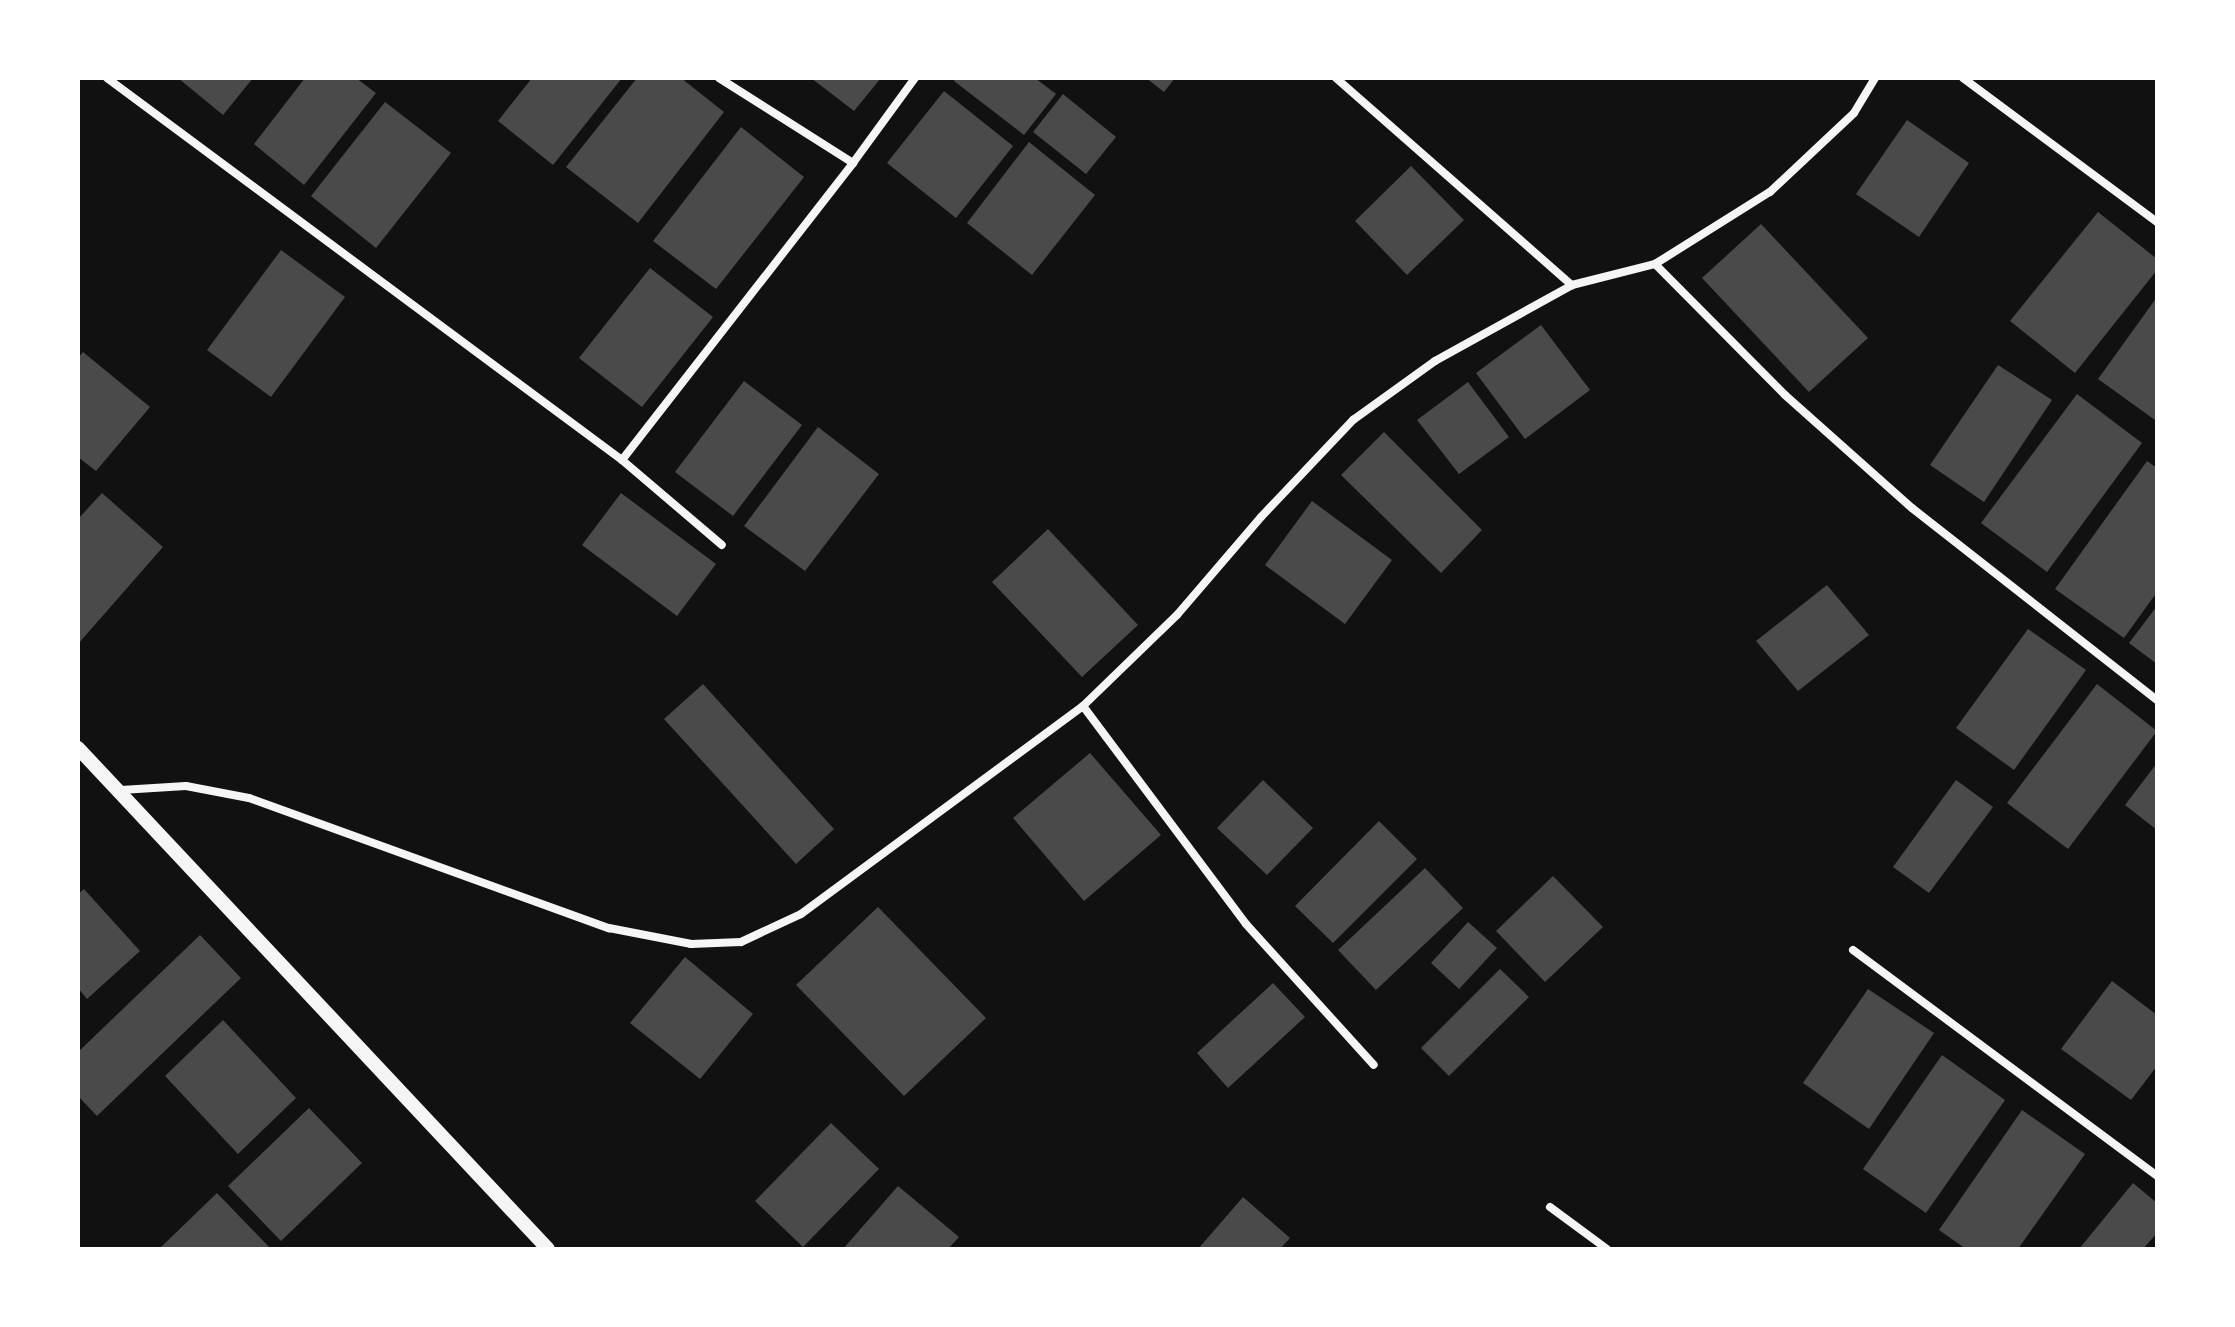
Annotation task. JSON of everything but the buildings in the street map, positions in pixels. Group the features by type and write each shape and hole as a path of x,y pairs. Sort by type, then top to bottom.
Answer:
{"street":[{"path":"107,78 622,460 722,545"},
{"path":"719,78 853,163"},
{"path":"622,460 853,163 915,78"},
{"path":"1336,78 1572,285"},
{"path":"121,790 186,786 249,798 609,928 691,944 741,942 801,914 1083,706 1177,615 1261,517 1353,420 1435,361 1572,285 1655,264 1770,192 1854,113 1875,78"},
{"path":"1963,78 2157,222"},
{"path":"1655,264 1785,395 1912,508 2157,700"},
{"path":"1083,706 1246,924 1374,1065"},
{"path":"78,748 121,790 548,1249"},
{"path":"1853,950 2157,1176"},
{"path":"1550,1207 1607,1249"}]}
